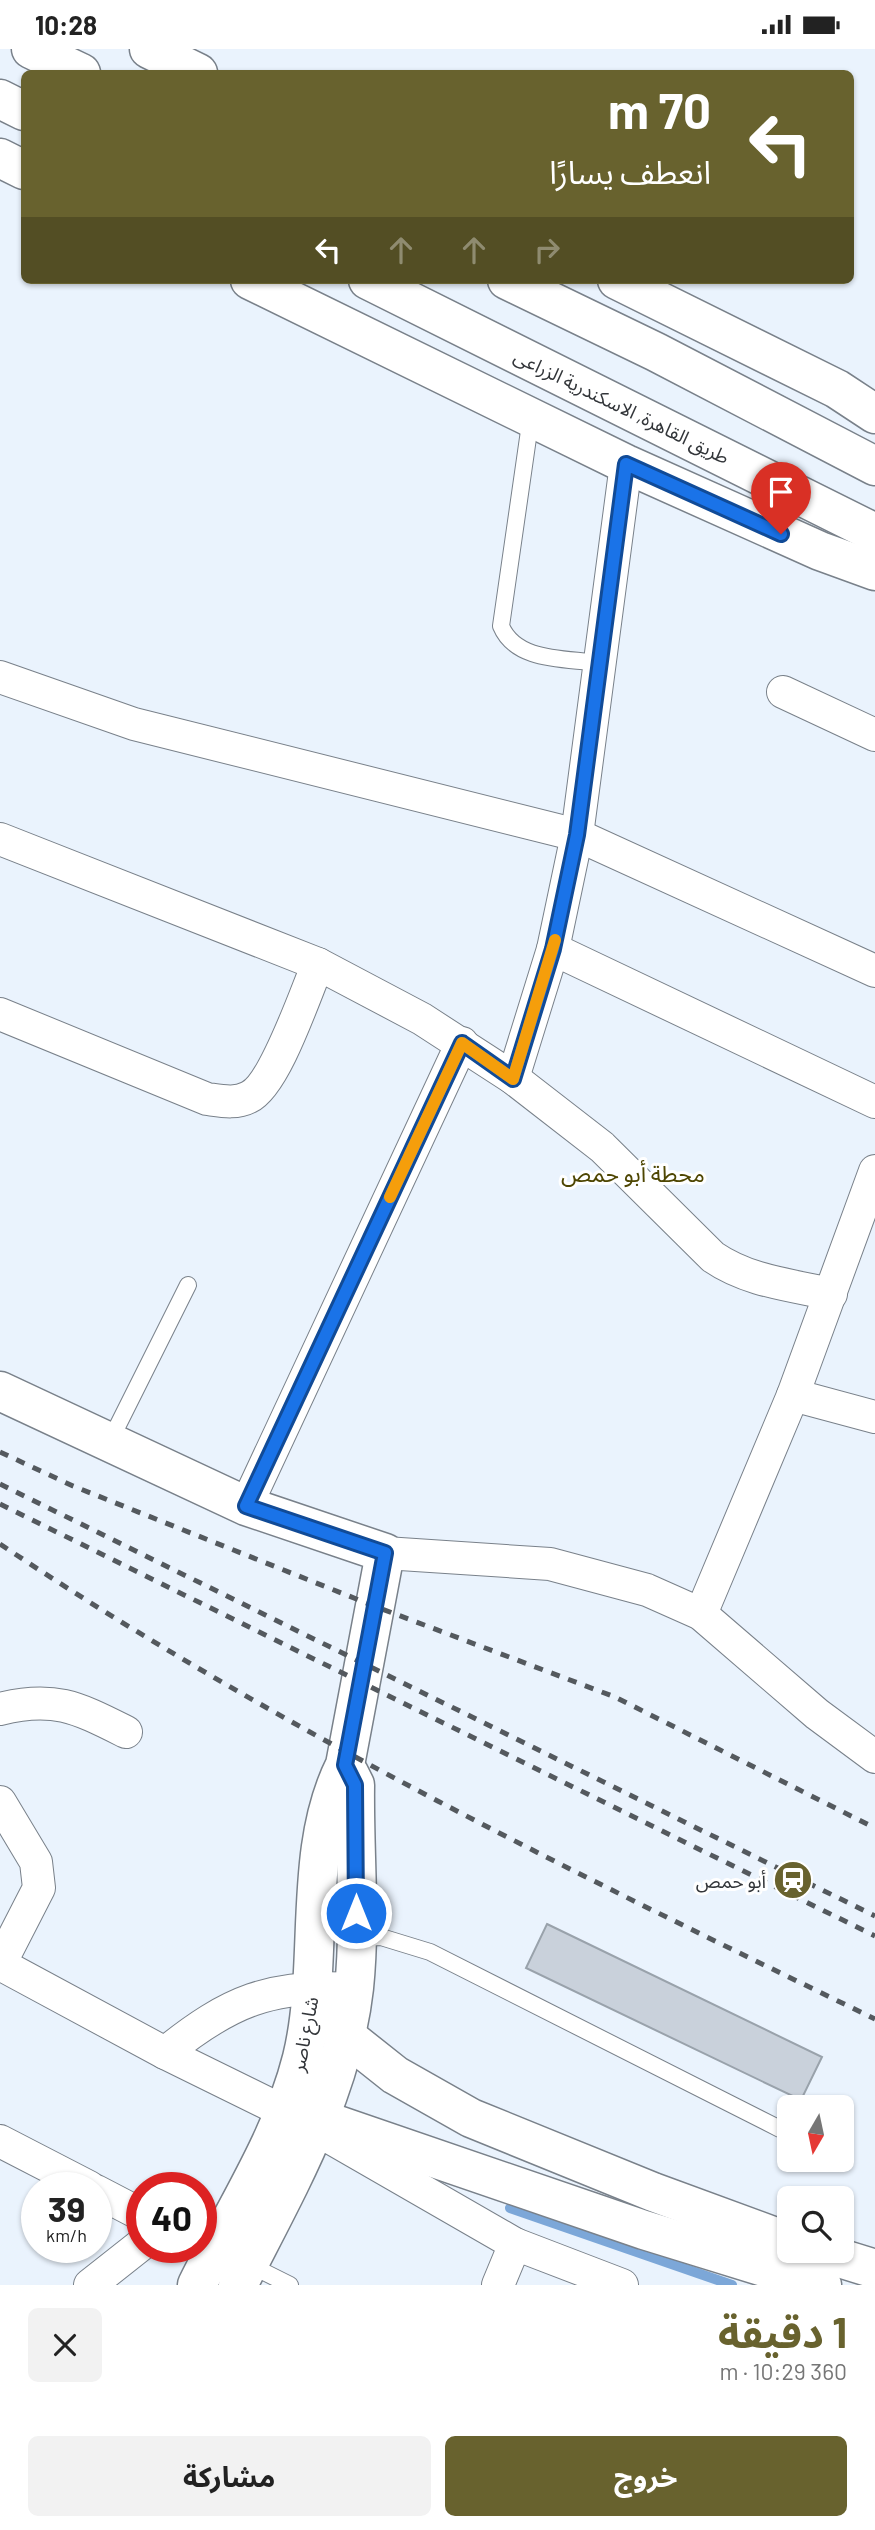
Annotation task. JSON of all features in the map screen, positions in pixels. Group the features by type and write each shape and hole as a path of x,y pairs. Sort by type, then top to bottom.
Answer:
{"main road":[{"path":"31,49 75,70"},
{"path":"149,49 192,70"},
{"path":"0,99 21,110"},
{"path":"0,158 21,168"},
{"path":"258,284 626,464 820,551 875,571"},
{"name":"طريق القاهرة, الاسكندرية الزراعى","path":"376,284 875,533"},
{"path":"515,284 656,352 875,466"},
{"path":"625,284 837,389 875,414"},
{"path":"0,1391 246,1506 385,1553"},
{"name":"شارع ناصر","path":"307,2120 302,2057 311,1997 324,1837 335,1784 345,1765 385,1553"},
{"name":"شارع ناصر","path":"220,2267 336,2070 354,1989 356,1938 355,1785 345,1765"},
{"path":"311,1997 344,2034 395,2075 471,2118 653,2192 777,2238"},
{"path":"307,2120 822,2285"},
{"path":"854,2262 875,2269"}],"street":[{"path":"513,1079 553,949 577,835 626,464"},
{"path":"0,677 134,724 577,835 875,971"},
{"path":"783,692 875,735"},
{"path":"0,839 318,964 377,993 462,1043 602,1147 713,1257 732,1270 831,1294"},
{"path":"553,949 875,1103"},
{"path":"0,1014 207,1099 233,1102 251,1097 269,1081 318,964"},
{"path":"246,1506 462,1043"},
{"path":"701,1614 793,1395 875,1171"},
{"path":"793,1395 875,1417"},
{"path":"385,1553 550,1564 647,1590 701,1614 817,1714 875,1757"},
{"path":"0,1709 26,1702 73,1706 126,1732"},
{"path":"0,1801 36,1862 39,1888 0,1964 165,2053 307,2120 515,2244 622,2285"},
{"path":"165,2053 231,2008 274,1991 311,1997 354,1989"},
{"path":"0,2141 60,2172"},
{"path":"498,2285 515,2244"},
{"path":"90,2285 126,2257"}],"lane":[{"path":"530,417 501,626 506,637 525,652 598,663"},
{"path":"110,1441 188,1285"},
{"path":"356,1938 381,1937 430,1952 777,2127"},
{"path":"220,2267 290,2285"}],"building":[{"path":"547,1924 822,2057 803,2095 791,2095 526,1968"}],"waterway":[{"path":"510,2208 732,2285"}],"railway":[{"path":"0,1452 73,1486 374,1606 615,1697 875,1828"},
{"path":"0,1484 875,1916"},
{"path":"0,1504 875,1936"},
{"path":"0,1544 105,1612 320,1738 540,1854 875,2019"}],"slow traffic":[{"path":"390,1197 462,1043 513,1079 555,940"}],"place":[{"name":"أبو حمص","path":"793,1880"}],"district":[{"name":"محطة أبو حمص","path":"633,1173"}],"route":[{"path":"356,1913 355,1785 345,1765 385,1553 309,1525 246,1506 462,1043 513,1079 553,949 577,835 626,464 781,534"}]}
